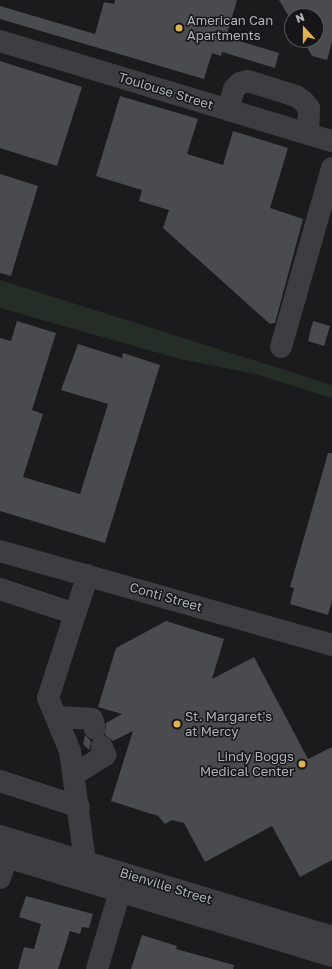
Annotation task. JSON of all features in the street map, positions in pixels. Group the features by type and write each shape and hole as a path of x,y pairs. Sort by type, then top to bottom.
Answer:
{"street":[{"name":"Toulouse Street","path":"0,41 332,141"},
{"path":"228,110 234,89 240,83 248,81 296,96 304,101 309,108 308,134"},
{"path":"281,346 332,168"},
{"name":"Conti Street","path":"0,551 332,645"},
{"path":"85,862 75,774 70,751 48,698 88,575"},
{"path":"0,589 75,614"},
{"path":"57,718 92,719 105,755 75,774"},
{"path":"0,781 78,807"},
{"name":"Bienville Street","path":"0,836 85,862 122,883 332,956"},
{"path":"0,878 3,856"},
{"name":"Bienville Street","path":"3,856 122,883 332,937"},
{"path":"97,969 122,883"}],"shaded area":[{"path":"0,280 332,385 332,398 255,374 180,359 0,308"}],"building":[{"path":"115,0 237,0 226,37 279,53 275,68 222,52 221,56 212,53 204,79 0,19 0,6 95,34 104,2 114,4"},
{"path":"279,0 332,0 332,42 327,60 312,56 308,48 324,48 324,8 284,8"},
{"path":"0,61 82,87 57,166 0,148"},
{"path":"120,96 198,119 187,154 223,165 233,131 288,148 270,208 303,219 275,323 270,324 163,228 169,210 139,201 142,190 96,176"},
{"path":"0,174 38,186 11,276 0,273"},
{"path":"17,321 56,333 32,410 43,414 23,477 80,494 108,404 61,390 78,344 122,358 123,353 160,365 105,543 0,511 0,338 11,341"},
{"path":"313,321 330,326 324,346 308,341"},
{"path":"328,453 332,453 332,600 328,615 290,604 294,588 290,587"},
{"path":"166,621 224,639 212,679 254,657 308,759 332,747 332,860 300,877 272,826 205,862 184,823 172,820 165,824 158,816 111,801 133,731 113,741 105,735 106,723 122,714 98,707 116,648"},
{"path":"85,735 91,741 89,750 83,744"},
{"path":"26,896 93,914 89,928 82,927 80,934 70,931 58,969 18,969 24,947 34,949 41,924 19,917"},
{"path":"142,935 177,946 176,949 234,965 233,969 131,969"}],"place":[{"name":"American Can Apartments","path":"179,28"},
{"name":"St. Margaret's at Mercy","path":"177,724"},
{"name":"Lindy Boggs Medical Center","path":"302,764"}]}
